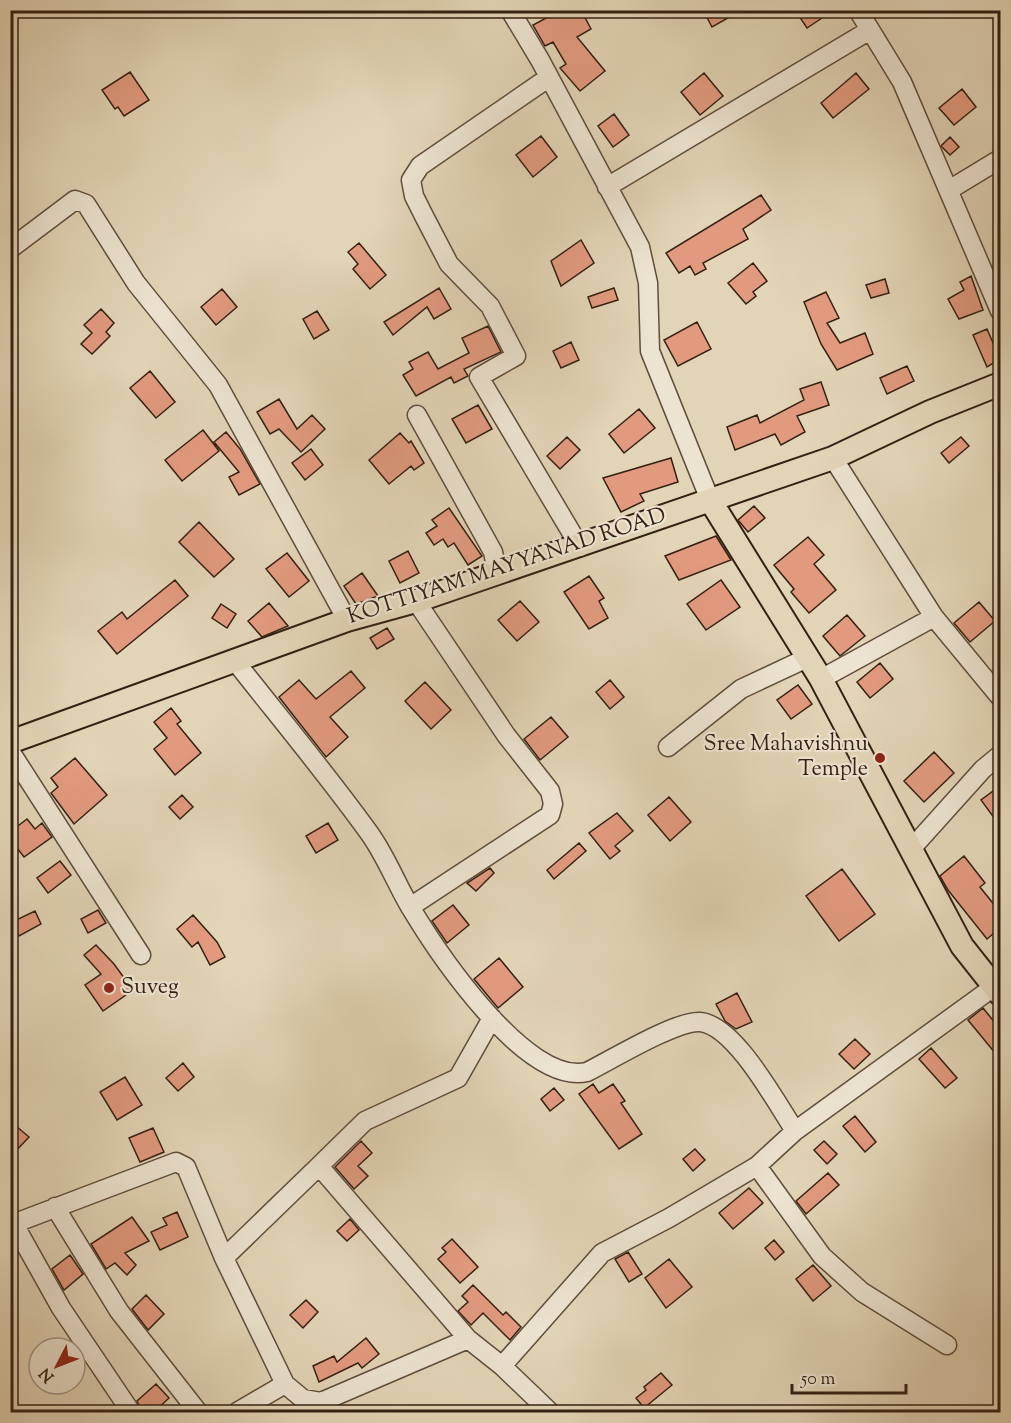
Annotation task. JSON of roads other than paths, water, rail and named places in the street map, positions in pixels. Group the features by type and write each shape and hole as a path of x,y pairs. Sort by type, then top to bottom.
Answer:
{"main road":[{"name":"KOTTIYAM MAYYANAD ROAD","path":"10,742 347,620 416,602 497,572 580,547 833,458 930,412 1000,384"},
{"path":"710,500 820,680 912,848 962,946 998,990"}],"street":[{"path":"510,10 640,247 648,283 650,351 710,500"},
{"path":"861,11 902,82 1000,311"},
{"path":"607,187 870,30"},
{"path":"548,78 420,166 411,180 419,206 449,264 490,306 516,356 479,377 580,547"},
{"path":"949,190 1000,159"},
{"path":"10,249 75,200 86,204 136,283 218,385 347,620"},
{"path":"417,415 493,552 497,572"},
{"path":"833,458 934,617 1000,697"},
{"path":"410,907 550,815 553,804 550,791 506,735 416,602"},
{"path":"820,680 934,617"},
{"path":"668,747 741,689 807,658"},
{"path":"235,661 369,832 410,907 448,966 507,1036 541,1060 574,1075 587,1072 665,1032 687,1023 701,1022 716,1028 735,1043 795,1131"},
{"path":"10,751 141,955"},
{"path":"912,848 983,769 1000,755"},
{"path":"502,1366 602,1252 669,1218 758,1166 795,1131 998,990"},
{"path":"224,1258 365,1121 458,1078 492,1018"},
{"path":"130,1413 60,1308 11,1222 176,1162 186,1167 224,1258 285,1384 303,1399 321,1402 468,1339"},
{"path":"320,1166 468,1339 502,1366 550,1413"},
{"path":"758,1166 822,1256 862,1292 947,1345"},
{"path":"55,1206 119,1311 198,1413"},
{"path":"237,1413 285,1384"}],"place":[{"name":"Sree Mahavishnu Temple","path":"880,758"},
{"name":"Suveg","path":"109,988"}]}
